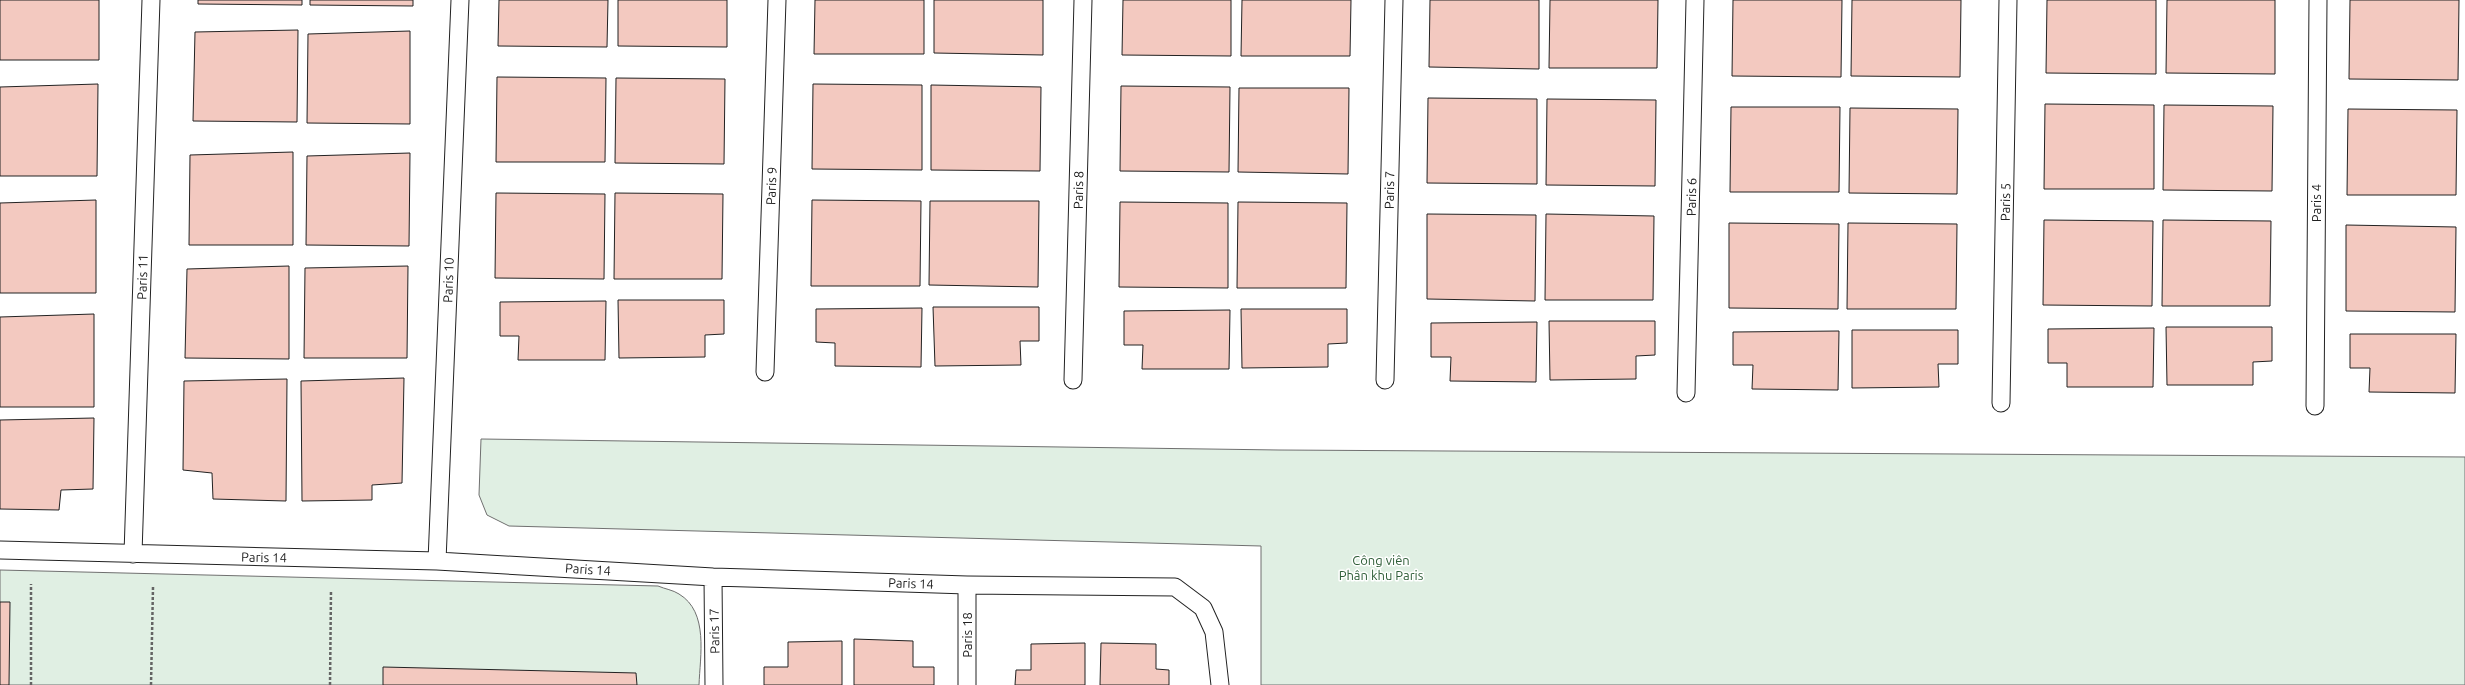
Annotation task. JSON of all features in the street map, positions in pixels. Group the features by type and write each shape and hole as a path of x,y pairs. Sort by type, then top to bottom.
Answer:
{"lane":[{"name":"Paris 11","path":"133,554 151,0"},
{"name":"Paris 10","path":"436,561 460,0"},
{"name":"Paris 9","path":"765,372 777,0"},
{"name":"Paris 8","path":"1074,380 1083,0"},
{"name":"Paris 7","path":"1385,380 1394,0"},
{"name":"Paris 6","path":"1686,393 1695,0"},
{"name":"Paris 5","path":"2001,403 2008,0"},
{"name":"Paris 4","path":"2315,406 2318,0"},
{"name":"Paris 14","path":"0,550 436,561 713,577 967,585 1175,587 1203,608 1214,632 1220,685"},
{"name":"Paris 17","path":"713,577 714,685"},
{"name":"Paris 18","path":"967,585 967,685"}],"path":[{"path":"31,584 31,685"},
{"path":"151,685 152,587"},
{"path":"330,685 331,590"}],"green space":[{"name":"Công viên Phân khu Paris","path":"481,439 1279,450 2465,457 2465,685 1261,685 1261,546 509,526 487,515 479,495"},
{"path":"0,570 658,586 679,594 689,602 695,612 701,635 699,685 0,685"}],"building":[{"path":"0,0 99,0 99,60 0,60"},
{"path":"198,0 302,0 302,5 198,4"},
{"path":"310,0 413,0 413,6 310,5"},
{"path":"499,0 608,0 607,47 498,46"},
{"path":"618,0 727,0 727,47 618,46"},
{"path":"815,0 924,0 924,54 814,54"},
{"path":"934,0 1043,0 1043,55 934,53"},
{"path":"1123,0 1231,0 1231,56 1122,55"},
{"path":"1242,0 1351,0 1350,56 1241,56"},
{"path":"1430,0 1539,0 1539,69 1429,67"},
{"path":"1550,0 1658,0 1657,68 1549,68"},
{"path":"1733,0 1842,0 1841,77 1732,76"},
{"path":"1852,0 1961,0 1960,77 1851,76"},
{"path":"2047,0 2156,0 2156,74 2046,73"},
{"path":"2167,0 2275,0 2275,74 2166,73"},
{"path":"2350,0 2459,0 2458,80 2349,79"},
{"path":"298,30 297,122 193,121 195,32"},
{"path":"410,31 410,124 307,123 308,34"},
{"path":"497,77 606,78 605,162 496,162"},
{"path":"616,78 725,79 724,164 615,163"},
{"path":"98,84 97,176 0,176 0,87"},
{"path":"813,84 922,85 922,170 812,169"},
{"path":"931,85 1041,87 1040,171 931,170"},
{"path":"1121,86 1230,87 1229,172 1120,171"},
{"path":"1239,88 1349,88 1348,174 1238,172"},
{"path":"1428,98 1537,99 1537,184 1427,183"},
{"path":"1547,99 1656,100 1655,186 1546,185"},
{"path":"2045,104 2154,105 2154,189 2044,189"},
{"path":"2164,105 2273,106 2272,191 2163,190"},
{"path":"1731,107 1840,107 1839,192 1730,192"},
{"path":"1850,108 1958,109 1957,194 1849,193"},
{"path":"2348,109 2457,110 2456,195 2347,195"},
{"path":"293,152 293,245 189,245 190,155"},
{"path":"410,153 409,246 306,245 307,156"},
{"path":"496,193 605,194 604,279 495,278"},
{"path":"615,193 723,194 722,279 614,279"},
{"path":"96,200 96,293 0,293 0,203"},
{"path":"812,200 921,201 920,286 811,286"},
{"path":"930,201 1039,201 1038,287 929,285"},
{"path":"1120,202 1228,203 1228,288 1119,287"},
{"path":"1238,202 1347,203 1346,288 1237,288"},
{"path":"1427,214 1536,215 1535,301 1427,299"},
{"path":"1546,214 1654,216 1653,300 1545,300"},
{"path":"2044,220 2153,221 2152,306 2043,305"},
{"path":"2163,220 2271,221 2270,306 2162,306"},
{"path":"1729,223 1839,224 1838,309 1729,308"},
{"path":"1848,223 1957,224 1956,309 1847,309"},
{"path":"2346,225 2456,227 2455,312 2346,311"},
{"path":"289,266 289,359 185,358 187,269"},
{"path":"408,266 407,358 304,358 305,268"},
{"path":"618,300 724,300 724,334 705,335 705,357 619,358"},
{"path":"606,301 605,360 518,360 519,336 500,336 500,302"},
{"path":"933,307 1039,307 1039,341 1020,341 1021,365 935,366"},
{"path":"922,308 921,367 835,366 835,343 816,342 816,309"},
{"path":"1241,309 1347,309 1347,343 1328,344 1328,367 1242,368"},
{"path":"1230,310 1229,369 1142,369 1143,345 1124,345 1124,311"},
{"path":"94,314 94,407 0,407 0,317"},
{"path":"1549,321 1655,321 1655,355 1636,356 1636,379 1550,380"},
{"path":"1537,322 1536,382 1450,381 1451,357 1431,357 1431,323"},
{"path":"2166,327 2272,327 2272,361 2253,362 2253,385 2167,385"},
{"path":"2154,328 2153,387 2067,387 2067,363 2048,363 2048,329"},
{"path":"1852,330 1958,330 1958,364 1938,364 1939,387 1852,388"},
{"path":"1839,331 1838,390 1752,389 1753,365 1733,365 1733,332"},
{"path":"2350,334 2456,334 2455,393 2369,392 2370,368 2350,368"},
{"path":"404,378 402,483 372,485 372,500 302,501 301,381"},
{"path":"287,379 286,501 213,499 212,473 183,470 184,381"},
{"path":"94,418 93,489 61,490 59,510 0,509 0,420"},
{"path":"0,602 10,602 9,685 0,685"},
{"path":"854,639 913,641 913,667 934,667 934,685 854,685"},
{"path":"842,641 842,685 764,685 764,667 788,667 788,642"},
{"path":"1085,643 1085,685 1015,685 1016,670 1031,670 1031,644"},
{"path":"1101,643 1156,644 1156,669 1169,670 1169,685 1100,685"},
{"path":"383,667 636,673 637,685 383,685"}]}
